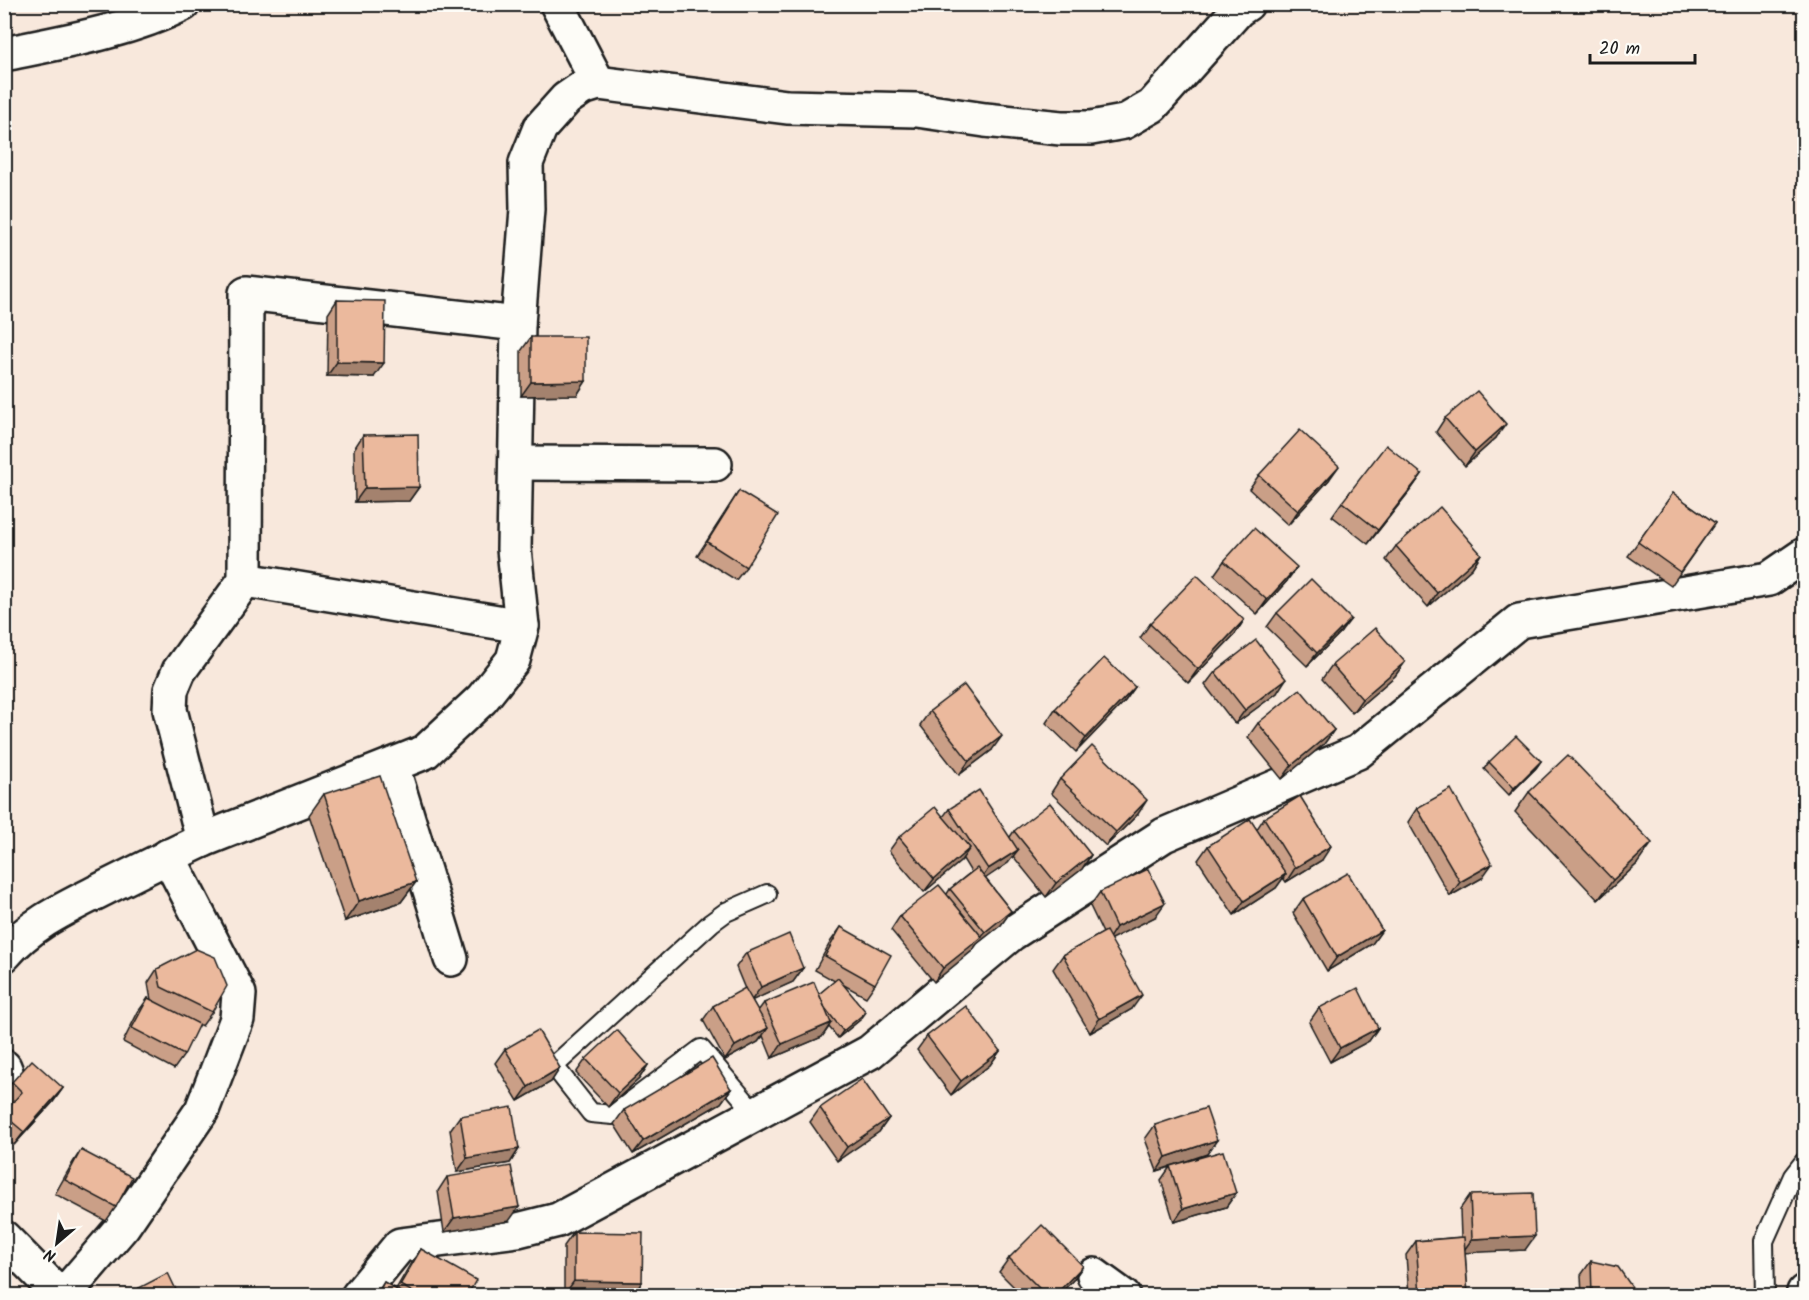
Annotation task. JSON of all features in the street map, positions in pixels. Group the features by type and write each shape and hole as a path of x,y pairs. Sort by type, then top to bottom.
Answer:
{"street":[{"path":"4,54 82,38 165,14 183,4"},
{"path":"557,4 598,83"},
{"path":"4,955 29,930 55,913 168,856 425,752 482,699 513,660 522,626 514,549 518,324 527,209 526,163 540,128 566,99 582,88 598,83 786,107 917,110 1061,128 1091,128 1124,122 1152,106 1238,10 1246,4"},
{"path":"203,840 170,710 171,690 179,670 245,580 246,293 518,324"},
{"path":"516,463 715,464"},
{"path":"358,1296 400,1245 518,1230 558,1220 870,1052 1011,934 1164,835 1358,752 1519,621 1769,579 1804,555"},
{"path":"245,580 522,626"},
{"path":"392,766 451,959"},
{"path":"4,1239 62,1296 123,1226 202,1110 237,1019 239,994 168,856"},
{"path":"4,1067 6,1072 4,1082"},
{"path":"1094,1275 1124,1296"}],"lane":[{"path":"756,1114 701,1049 612,1115 591,1113 554,1066 711,923 726,912 767,894"},
{"path":"1765,1296 1764,1241 1793,1176 1804,1162"}],"building":[{"path":"337,300 385,301 384,363 337,362"},
{"path":"531,337 586,337 586,381 531,382"},
{"path":"1477,391 1506,424 1475,452 1445,418"},
{"path":"1300,430 1339,466 1298,511 1259,475"},
{"path":"418,434 419,487 365,488 363,435"},
{"path":"1386,445 1422,474 1378,530 1342,502"},
{"path":"739,491 778,515 746,567 707,542"},
{"path":"1673,493 1715,523 1680,572 1638,542"},
{"path":"1440,507 1481,554 1437,593 1396,546"},
{"path":"1254,528 1297,567 1267,600 1224,561"},
{"path":"1197,575 1244,620 1198,669 1150,624"},
{"path":"1311,579 1351,619 1317,653 1277,613"},
{"path":"1375,628 1405,662 1362,699 1332,665"},
{"path":"1256,640 1286,679 1245,710 1215,672"},
{"path":"1104,658 1135,687 1086,738 1055,709"},
{"path":"964,685 1002,736 969,761 930,711"},
{"path":"1300,689 1334,730 1292,765 1258,723"},
{"path":"1516,736 1541,761 1514,788 1489,762"},
{"path":"1092,746 1147,800 1116,832 1060,779"},
{"path":"1568,755 1652,843 1613,880 1529,792"},
{"path":"380,776 416,882 359,901 324,794"},
{"path":"1451,789 1492,864 1460,882 1417,808"},
{"path":"979,790 1018,850 988,869 949,809"},
{"path":"1300,796 1331,846 1295,868 1264,818"},
{"path":"1050,803 1091,855 1056,883 1014,831"},
{"path":"935,807 970,848 934,879 899,837"},
{"path":"1250,819 1286,874 1244,901 1208,846"},
{"path":"977,868 1011,911 985,932 950,889"},
{"path":"1148,869 1165,903 1116,927 1100,892"},
{"path":"1348,873 1382,930 1337,957 1303,899"},
{"path":"939,885 982,937 943,968 900,916"},
{"path":"841,927 891,955 875,984 825,956"},
{"path":"1106,931 1142,995 1099,1019 1063,955"},
{"path":"789,934 803,968 761,987 746,953"},
{"path":"196,949 215,957 227,986 212,1012 161,987 157,969"},
{"path":"838,978 866,1012 843,1031 825,1008 819,994"},
{"path":"814,982 831,1023 782,1044 764,1003"},
{"path":"745,988 768,1028 735,1046 713,1006"},
{"path":"1358,988 1378,1028 1340,1048 1319,1008"},
{"path":"148,998 199,1024 184,1055 132,1028"},
{"path":"966,1006 1000,1051 961,1081 927,1036"},
{"path":"538,1030 560,1068 528,1087 505,1049"},
{"path":"617,1030 648,1065 618,1093 586,1059"},
{"path":"712,1058 731,1089 643,1141 624,1110"},
{"path":"32,1060 63,1088 24,1132 4,1115 4,1112 22,1092 12,1082"},
{"path":"862,1079 889,1118 847,1147 820,1108"},
{"path":"512,1107 519,1149 467,1158 460,1116"},
{"path":"1206,1108 1217,1140 1166,1157 1155,1125"},
{"path":"81,1150 132,1177 116,1207 65,1180"},
{"path":"1223,1151 1236,1193 1183,1209 1170,1166"},
{"path":"511,1166 519,1207 454,1218 447,1177"},
{"path":"1533,1193 1535,1236 1472,1239 1470,1195"},
{"path":"1042,1225 1083,1266 1054,1296 1047,1296 1009,1258"},
{"path":"574,1232 643,1233 642,1282 574,1281"},
{"path":"1464,1237 1468,1296 1420,1296 1416,1241"},
{"path":"421,1249 476,1280 467,1296 420,1296 400,1285"},
{"path":"1591,1261 1618,1267 1638,1296 1592,1296"},
{"path":"168,1273 179,1296 143,1296 139,1288"},
{"path":"384,1282 407,1296 377,1296"}]}
